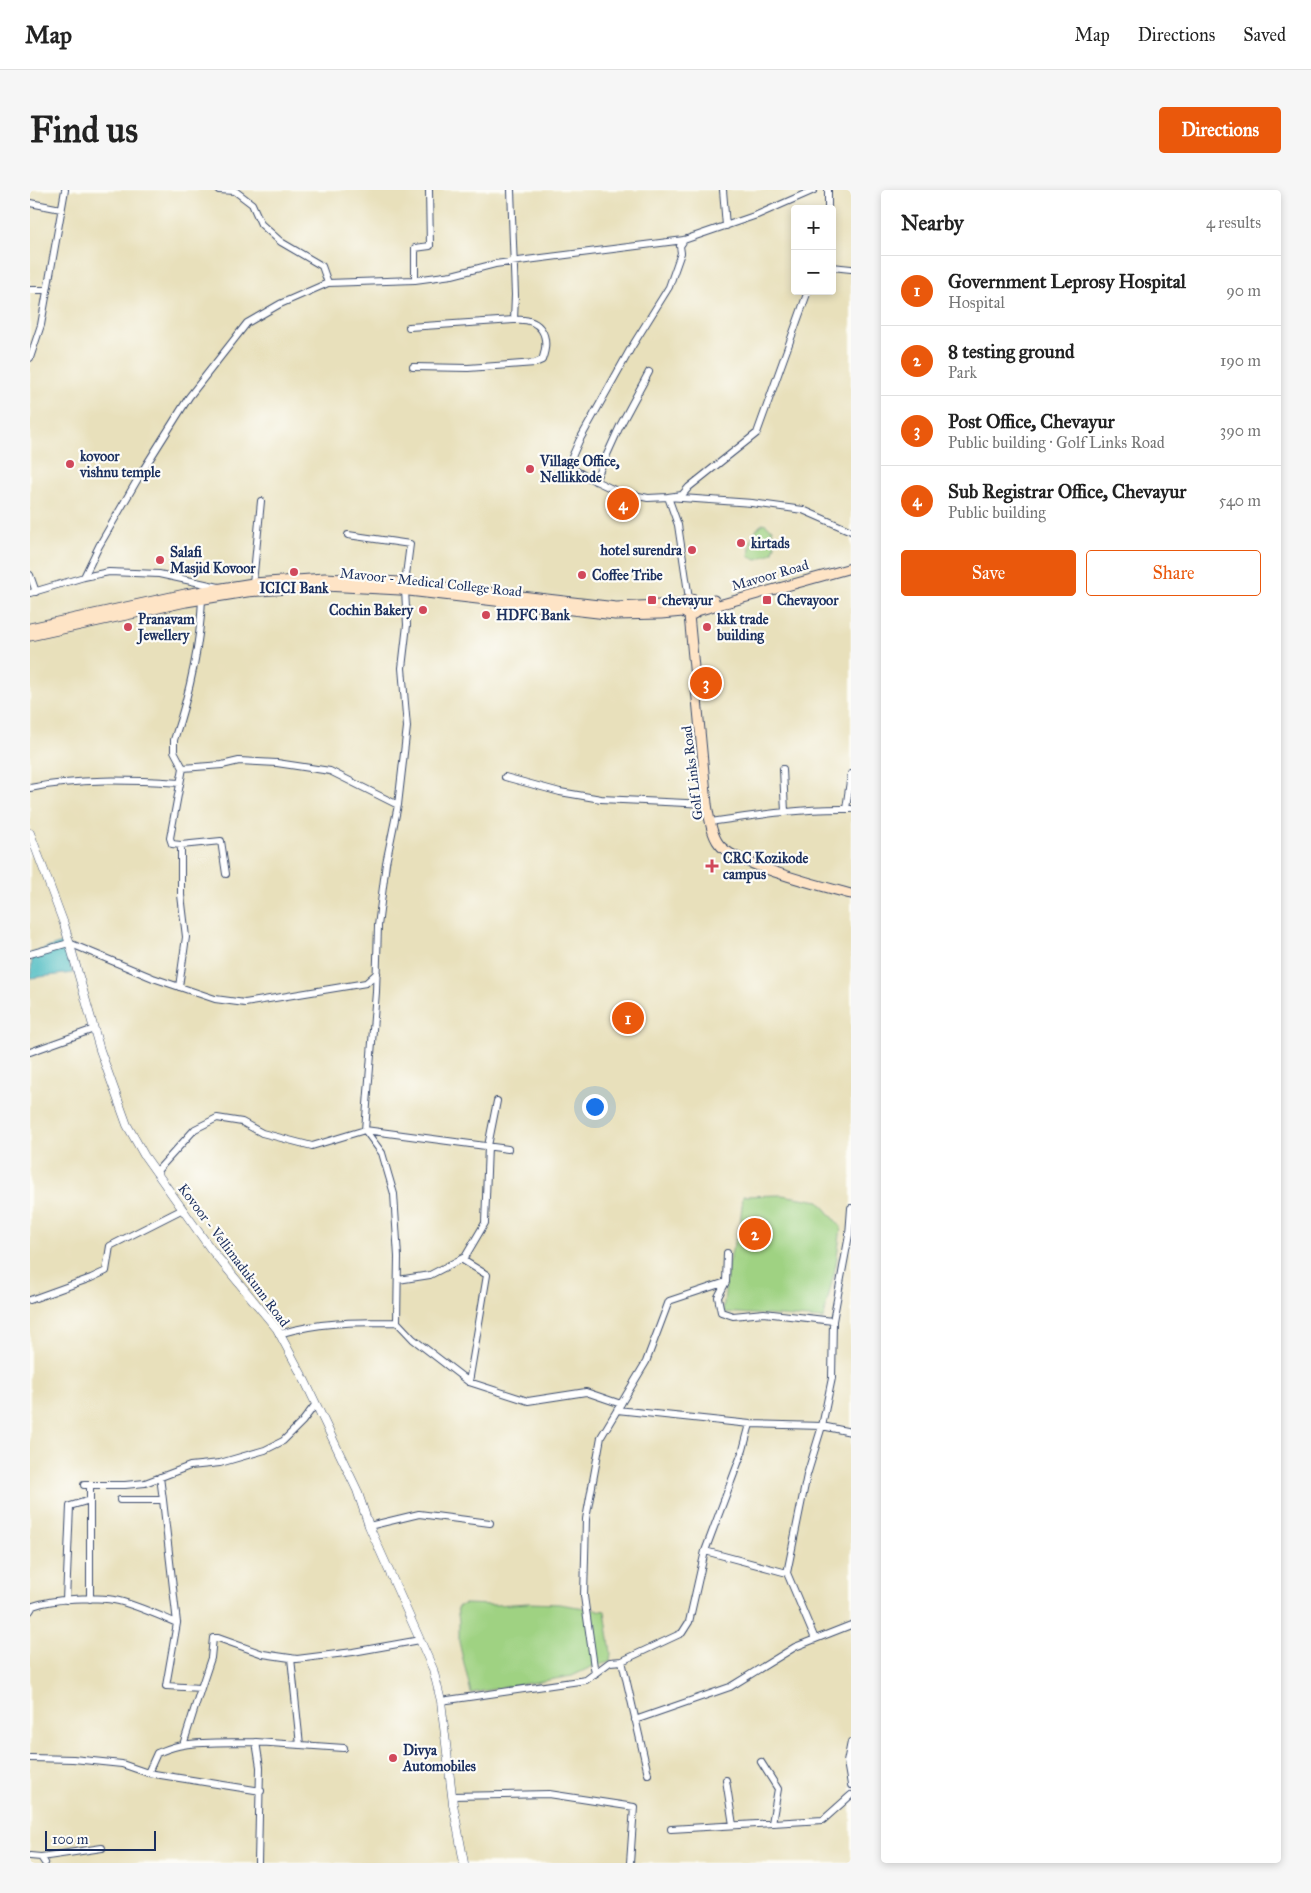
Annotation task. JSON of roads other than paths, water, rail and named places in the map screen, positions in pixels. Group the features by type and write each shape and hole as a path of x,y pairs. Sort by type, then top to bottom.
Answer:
{"main road":[{"name":"Mavoor Road","path":"690,608 851,562"},
{"name":"Mavoor Road","path":"690,608 851,568"},
{"path":"30,628 185,594 225,588 236,590 253,583 325,578 405,586"},
{"name":"Mavoor - Medical College Road","path":"30,636 236,590 325,586 405,586 616,615 661,614 690,608"},
{"name":"Golf Links Road","path":"690,608 707,804 710,822 719,844 731,855 790,878 851,894"}],"street":[{"path":"30,358 41,325 64,190"},
{"path":"219,190 236,191 252,204 261,224 281,242 322,266 328,283"},
{"path":"415,280 415,248 430,246 429,190"},
{"path":"511,190 514,320"},
{"path":"723,190 726,226"},
{"path":"84,577 99,546 138,479 189,397 248,323 280,304 328,283 415,280 452,275 495,264 684,240 758,215 814,190"},
{"path":"828,190 828,205"},
{"path":"30,203 62,209"},
{"path":"684,240 680,246 681,253 669,286 630,348 579,441 568,466 619,492 648,498 682,496 688,487 757,433 807,295"},
{"path":"836,267 851,269"},
{"path":"30,290 47,290"},
{"path":"409,327 528,320 538,324 543,330 545,342 545,353 542,360 535,363 475,368 412,367"},
{"path":"595,481 620,426 648,372"},
{"path":"668,497 752,502 803,510 851,531"},
{"path":"668,497 678,524 690,608"},
{"path":"253,583 261,501"},
{"path":"348,535 410,544 405,586 407,625 402,668 407,727 398,805 382,890 378,926 377,973 365,1130 382,1153 394,1194 398,1256 397,1322 412,1339 469,1382 528,1401 586,1392 619,1407 750,1424 822,1426 851,1432"},
{"path":"30,575 33,593 84,577 110,572 159,574 225,588"},
{"path":"202,599 200,632 195,660 174,740 174,750 183,768 170,838 172,844 181,846 221,841 226,874"},
{"path":"183,768 222,765 239,761 277,763 330,772 398,805"},
{"path":"783,769 785,812"},
{"path":"710,822 825,808 848,809 851,774"},
{"path":"505,777 560,792 601,799 707,804"},
{"path":"30,788 76,782 148,781 180,783"},
{"name":"Kovoor - Vellimadukunn Road","path":"30,834 32,847 64,924 94,1029 120,1110 144,1155 157,1170 210,1248 277,1329 357,1490 369,1526 433,1669 441,1701 452,1796 464,1863"},
{"path":"179,987 186,937 181,895 181,846"},
{"path":"30,954 69,943 179,987 215,999 245,1003 366,983 377,973"},
{"path":"30,1052 94,1029"},
{"path":"398,1280 430,1275 466,1257 485,1222 488,1146 497,1101"},
{"path":"157,1170 194,1129 217,1118 242,1122 262,1133 312,1146 365,1130 508,1148"},
{"path":"815,1640 787,1574 806,1483 822,1426 832,1378 833,1321 850,1237 851,1208"},
{"path":"30,1300 106,1271 110,1246 183,1209"},
{"path":"727,1253 726,1282 718,1297 720,1312 733,1316 764,1313 833,1321"},
{"path":"461,1260 487,1276 469,1382"},
{"path":"595,1674 584,1596 586,1519 602,1437 646,1362 669,1301 726,1282"},
{"path":"279,1334 303,1326 356,1322 397,1322"},
{"path":"90,1599 90,1500 87,1485 145,1483 190,1466 220,1463 265,1450 283,1441 302,1422 315,1405"},
{"path":"441,1701 586,1680 610,1662 622,1661 682,1633 689,1622 705,1551 743,1450 750,1424"},
{"path":"160,1477 177,1623 166,1686 201,1688"},
{"path":"66,1600 70,1506 90,1500"},
{"path":"120,1500 163,1500"},
{"path":"369,1526 418,1514 490,1523"},
{"path":"705,1551 787,1574"},
{"path":"30,1611 32,1606 43,1603 66,1600 114,1600 177,1623"},
{"path":"635,1720 730,1687 795,1648 851,1625"},
{"path":"183,1745 211,1658 213,1638 218,1638 263,1654 291,1658 353,1652 420,1640"},
{"path":"291,1658 300,1745"},
{"path":"622,1661 648,1774"},
{"path":"256,1742 260,1768 258,1863"},
{"path":"148,1773 157,1753 183,1745 256,1742 344,1748"},
{"path":"851,1742 847,1762 851,1785"},
{"path":"30,1758 73,1759 122,1764 148,1773 260,1791"},
{"path":"762,1762 778,1789 772,1823"},
{"path":"726,1780 733,1825"},
{"path":"452,1796 549,1794 634,1807 630,1863"},
{"path":"671,1829 823,1820 851,1795"},
{"path":"30,1856 43,1860 102,1848"}],"water":[{"path":"62,943 73,973 31,978 32,953"}],"place":[{"name":"kovoor vishnu temple","path":"70,464"},
{"name":"Village Office, Nellikkode","path":"530,469"},
{"name":"Sub Registrar Office, Chevayur","path":"623,504"},
{"name":"kirtads","path":"741,543"},
{"name":"hotel surendra","path":"692,550"},
{"name":"Salafi Masjid Kovoor","path":"160,560"},
{"name":"ICICI Bank","path":"294,572"},
{"name":"Coffee Tribe","path":"582,575"},
{"name":"chevayur","path":"652,600"},
{"name":"Chevayoor","path":"767,600"},
{"name":"Cochin Bakery","path":"423,610"},
{"name":"HDFC Bank","path":"486,615"},
{"name":"Pranavam Jewellery","path":"128,627"},
{"name":"kkk trade building","path":"707,627"},
{"name":"Post Office, Chevayur","path":"706,683"},
{"name":"CRC Kozikode campus","path":"712,866"},
{"name":"Government Leprosy Hospital","path":"628,1018"},
{"name":"8 testing ground","path":"755,1234"},
{"name":"Divya Automobiles","path":"393,1758"}]}
